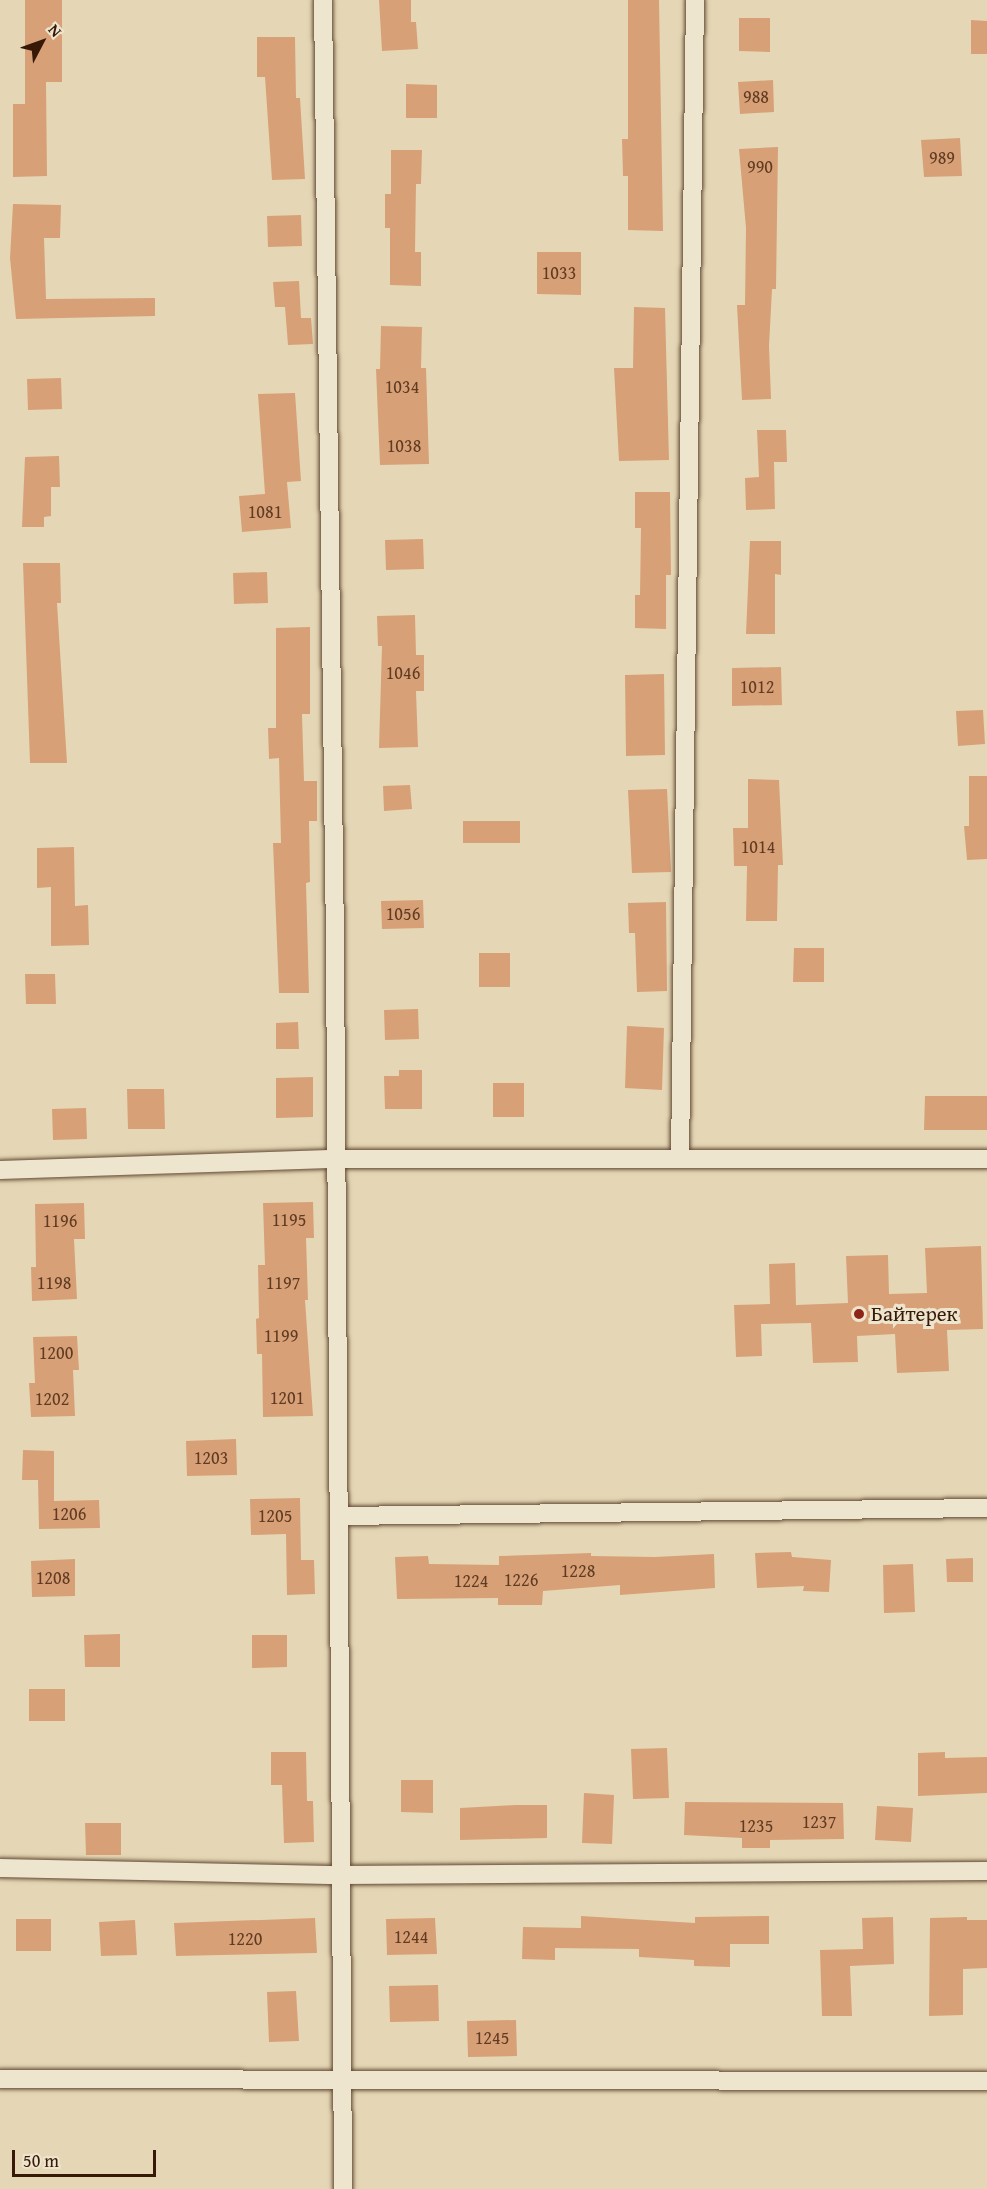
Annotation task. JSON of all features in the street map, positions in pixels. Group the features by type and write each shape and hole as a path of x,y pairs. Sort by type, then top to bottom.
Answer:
{"street":[{"path":"323,0 337,1159 343,2189"},
{"path":"680,1159 695,0"},
{"path":"0,1170 337,1159 987,1159"},
{"path":"339,1516 987,1508"},
{"path":"0,1868 341,1875 987,1871"},
{"path":"0,2079 343,2077 987,2081"}],"building":[{"path":"25,0 62,0 62,82 46,82 47,176 13,177 13,104 25,104"},
{"path":"379,0 411,0 411,22 416,22 418,49 382,51"},
{"path":"628,0 659,0 663,231 628,230 628,176 623,176 622,139 628,139"},
{"path":"739,18 770,18 770,52 739,51"},
{"path":"971,20 987,21 987,54 971,54"},
{"path":"257,37 295,37 296,98 300,98 305,179 272,180 265,77 257,77"},
{"path":"773,80 774,112 740,114 738,82"},
{"path":"406,84 437,85 437,118 406,118"},
{"path":"960,138 962,176 924,177 921,140"},
{"path":"778,147 776,289 772,289 769,346 771,399 742,400 737,305 745,305 746,228 739,149"},
{"path":"391,150 422,150 421,184 416,184 415,252 421,252 421,286 390,285 390,228 385,228 385,194 391,194"},
{"path":"13,204 61,205 60,238 44,238 46,299 155,298 155,316 16,319 10,258"},
{"path":"301,215 302,246 268,247 267,216"},
{"path":"537,252 581,252 581,295 537,294"},
{"path":"299,281 301,318 311,318 313,344 288,345 285,307 275,307 273,282"},
{"path":"634,307 665,308 669,460 619,461 614,368 633,368"},
{"path":"381,326 422,327 421,368 426,368 429,464 380,465 376,369 380,369"},
{"path":"61,378 62,409 28,410 27,379"},
{"path":"295,393 301,481 287,482 291,528 242,532 239,496 265,494 258,394"},
{"path":"757,430 786,430 787,462 774,462 775,509 746,510 745,478 759,477"},
{"path":"59,456 60,487 51,487 51,516 44,517 44,527 22,527 25,457"},
{"path":"635,492 670,492 671,575 666,575 666,629 635,628 635,595 640,595 641,528 635,528"},
{"path":"423,539 424,569 386,570 385,540"},
{"path":"750,541 781,541 781,575 775,574 775,634 746,634"},
{"path":"23,563 60,563 61,603 57,603 67,763 30,763"},
{"path":"267,572 268,603 234,604 233,573"},
{"path":"415,615 416,655 424,655 424,691 416,691 418,747 379,748 382,646 378,646 377,616"},
{"path":"310,627 310,714 302,714 304,781 317,781 317,821 309,821 310,882 306,883 309,993 279,993 273,843 281,843 279,758 269,759 268,728 276,728 276,628"},
{"path":"781,667 782,705 732,706 732,668"},
{"path":"664,674 665,755 626,756 625,675"},
{"path":"983,710 985,744 958,746 956,711"},
{"path":"969,776 987,776 987,859 967,860 964,826 969,826"},
{"path":"748,779 779,780 783,865 778,865 777,921 746,921 747,866 734,866 733,828 748,828"},
{"path":"410,785 412,809 384,811 383,786"},
{"path":"667,789 671,872 632,873 628,790"},
{"path":"463,821 520,821 520,843 463,843"},
{"path":"74,847 75,906 88,905 89,945 51,946 51,887 37,888 37,848"},
{"path":"423,900 424,928 382,929 381,901"},
{"path":"666,902 667,991 637,992 635,933 629,933 628,903"},
{"path":"794,948 824,948 824,982 793,982"},
{"path":"479,953 510,953 510,987 479,987"},
{"path":"25,974 55,974 56,1004 26,1004"},
{"path":"418,1009 419,1039 385,1040 384,1010"},
{"path":"298,1022 299,1049 276,1049 276,1023"},
{"path":"627,1026 664,1028 662,1090 625,1088"},
{"path":"399,1070 422,1070 422,1109 385,1109 384,1076 399,1076"},
{"path":"313,1077 313,1117 276,1118 276,1078"},
{"path":"493,1083 524,1083 524,1117 493,1117"},
{"path":"127,1089 164,1089 165,1129 128,1129"},
{"path":"925,1096 987,1096 987,1130 924,1130"},
{"path":"86,1108 87,1139 53,1140 52,1109"},
{"path":"313,1202 314,1238 306,1238 308,1300 305,1300 313,1416 263,1417 262,1354 257,1354 256,1319 259,1318 258,1265 265,1265 263,1203"},
{"path":"84,1203 85,1239 74,1239 77,1299 32,1301 31,1267 36,1267 35,1204"},
{"name":"Байтерек","path":"981,1246 983,1329 947,1330 949,1371 897,1373 895,1334 857,1336 858,1362 813,1363 811,1323 761,1324 762,1356 736,1357 734,1305 770,1304 769,1264 795,1263 796,1305 848,1303 846,1256 888,1255 889,1294 927,1293 925,1248"},
{"path":"77,1336 79,1370 73,1370 75,1416 31,1417 29,1383 35,1383 33,1337"},
{"path":"236,1439 237,1475 187,1476 186,1441"},
{"path":"23,1450 54,1451 54,1501 99,1500 100,1528 39,1529 38,1480 22,1480"},
{"path":"300,1498 301,1560 314,1560 315,1594 287,1595 286,1534 251,1535 250,1499"},
{"path":"791,1552 792,1557 831,1560 829,1592 803,1591 804,1586 757,1588 755,1553"},
{"path":"591,1553 591,1556 655,1557 714,1554 715,1588 620,1595 620,1585 543,1591 542,1605 498,1605 498,1598 397,1599 395,1557 428,1556 429,1564 499,1565 499,1556"},
{"path":"973,1558 973,1582 947,1582 946,1559"},
{"path":"75,1559 75,1596 32,1597 31,1561"},
{"path":"913,1564 915,1612 884,1613 883,1565"},
{"path":"120,1634 120,1667 85,1667 84,1635"},
{"path":"252,1635 287,1635 287,1667 252,1668"},
{"path":"29,1689 65,1689 65,1721 29,1721"},
{"path":"667,1748 669,1798 633,1799 631,1749"},
{"path":"271,1752 306,1752 307,1801 313,1801 314,1842 284,1843 282,1785 271,1785"},
{"path":"945,1752 945,1758 987,1757 987,1793 918,1796 918,1753"},
{"path":"401,1780 433,1780 433,1813 401,1812"},
{"path":"584,1793 614,1795 612,1844 582,1843"},
{"path":"685,1802 843,1803 844,1839 770,1840 770,1848 742,1848 742,1838 684,1835"},
{"path":"547,1805 547,1838 460,1840 460,1808"},
{"path":"877,1806 913,1808 911,1842 875,1840"},
{"path":"85,1823 121,1823 121,1855 86,1855"},
{"path":"581,1916 695,1923 695,1917 769,1916 769,1944 730,1944 730,1967 694,1966 694,1960 639,1957 639,1949 555,1948 555,1960 522,1959 523,1927 581,1928"},
{"path":"893,1917 894,1964 850,1966 852,2016 822,2016 820,1950 863,1949 862,1918"},
{"path":"967,1917 967,1920 987,1920 987,1968 963,1969 963,2015 929,2016 930,1918"},
{"path":"315,1918 317,1953 176,1956 174,1923"},
{"path":"435,1918 437,1954 387,1955 386,1919"},
{"path":"16,1919 51,1919 51,1951 16,1951"},
{"path":"135,1920 137,1955 101,1956 99,1922"},
{"path":"438,1985 439,2021 390,2022 389,1986"},
{"path":"296,1991 299,2041 269,2042 267,1992"},
{"path":"516,2020 517,2056 468,2057 467,2021"}],"place":[{"name":"Байтерек","path":"859,1314"}]}
